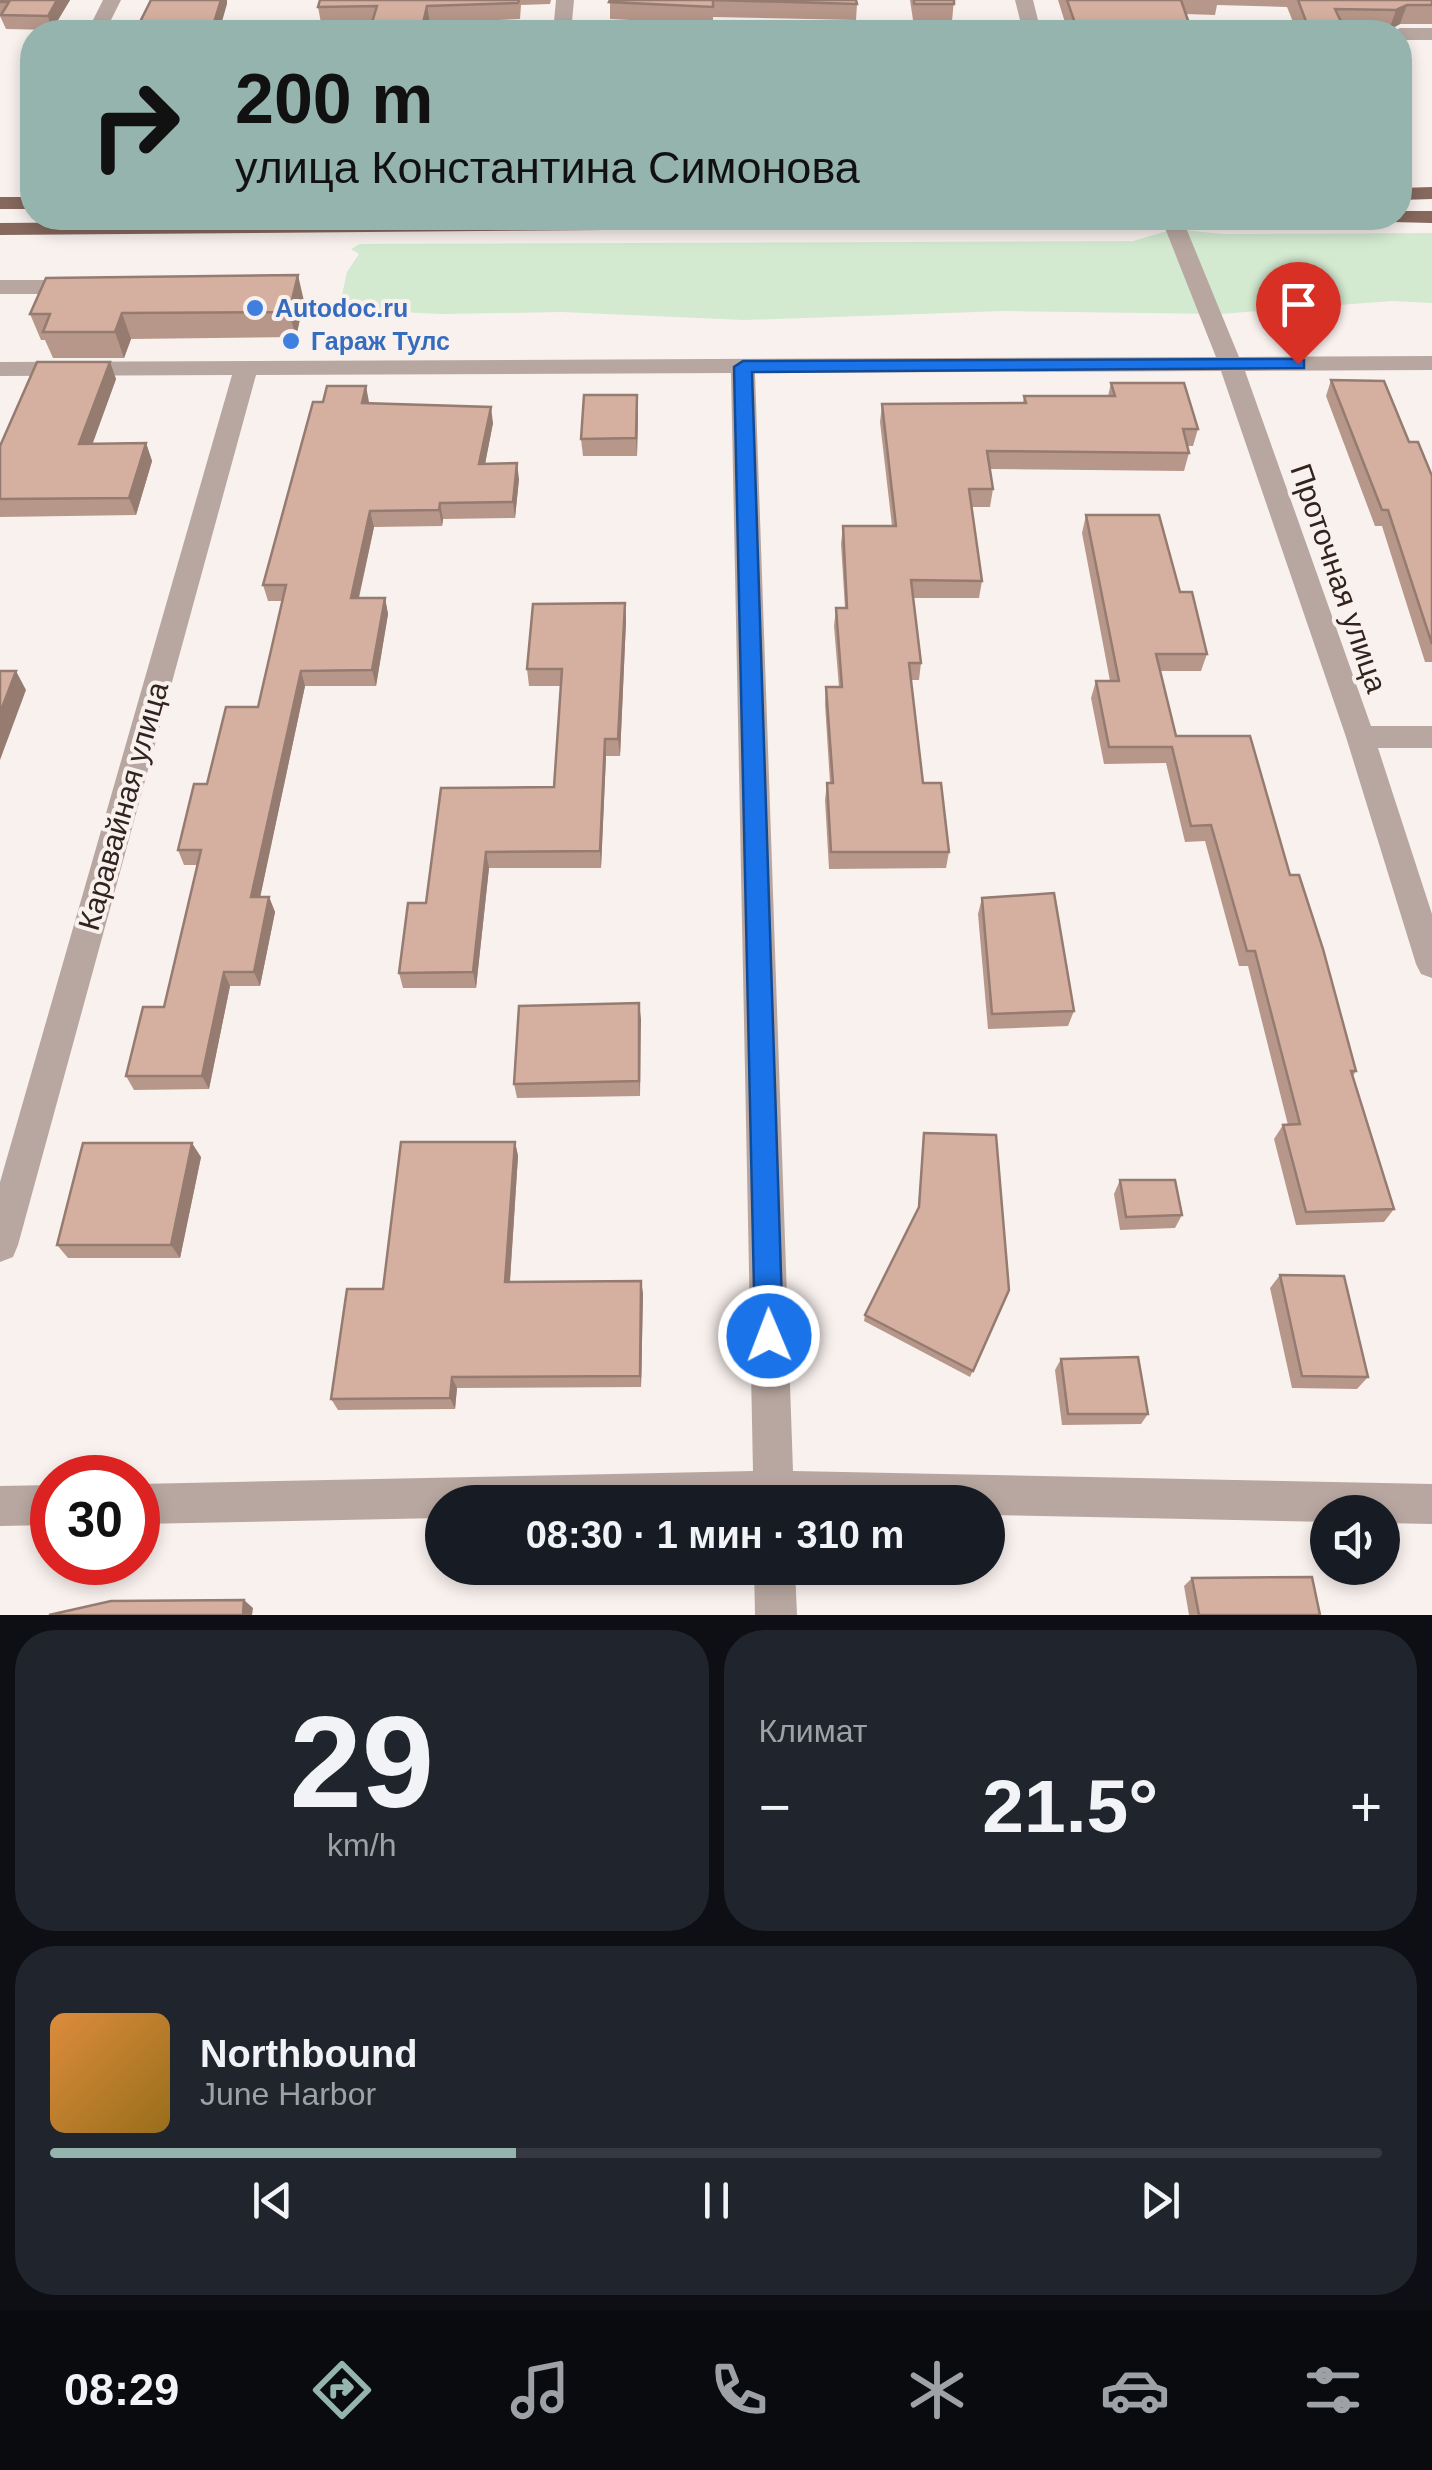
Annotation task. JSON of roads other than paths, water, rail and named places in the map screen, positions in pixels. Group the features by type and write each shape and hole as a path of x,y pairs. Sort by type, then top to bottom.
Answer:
{"street":[{"name":"Проточная улица","path":"1176,230 1230,364 1360,737 1432,964"},
{"path":"0,287 113,286"},
{"path":"0,369 1432,363"},
{"name":"Каравайная улица","path":"0,1245 246,366"},
{"path":"743,367 773,1485"},
{"path":"1360,737 1432,737"},
{"path":"1005,1499 1432,1504"},
{"path":"160,1504 425,1501"},
{"path":"0,1506 30,1506"},
{"path":"775,1585 776,1615"}],"place":[{"name":"Autodoc.ru","path":"255,308"},
{"name":"Гараж Тулс","path":"291,341"}]}
